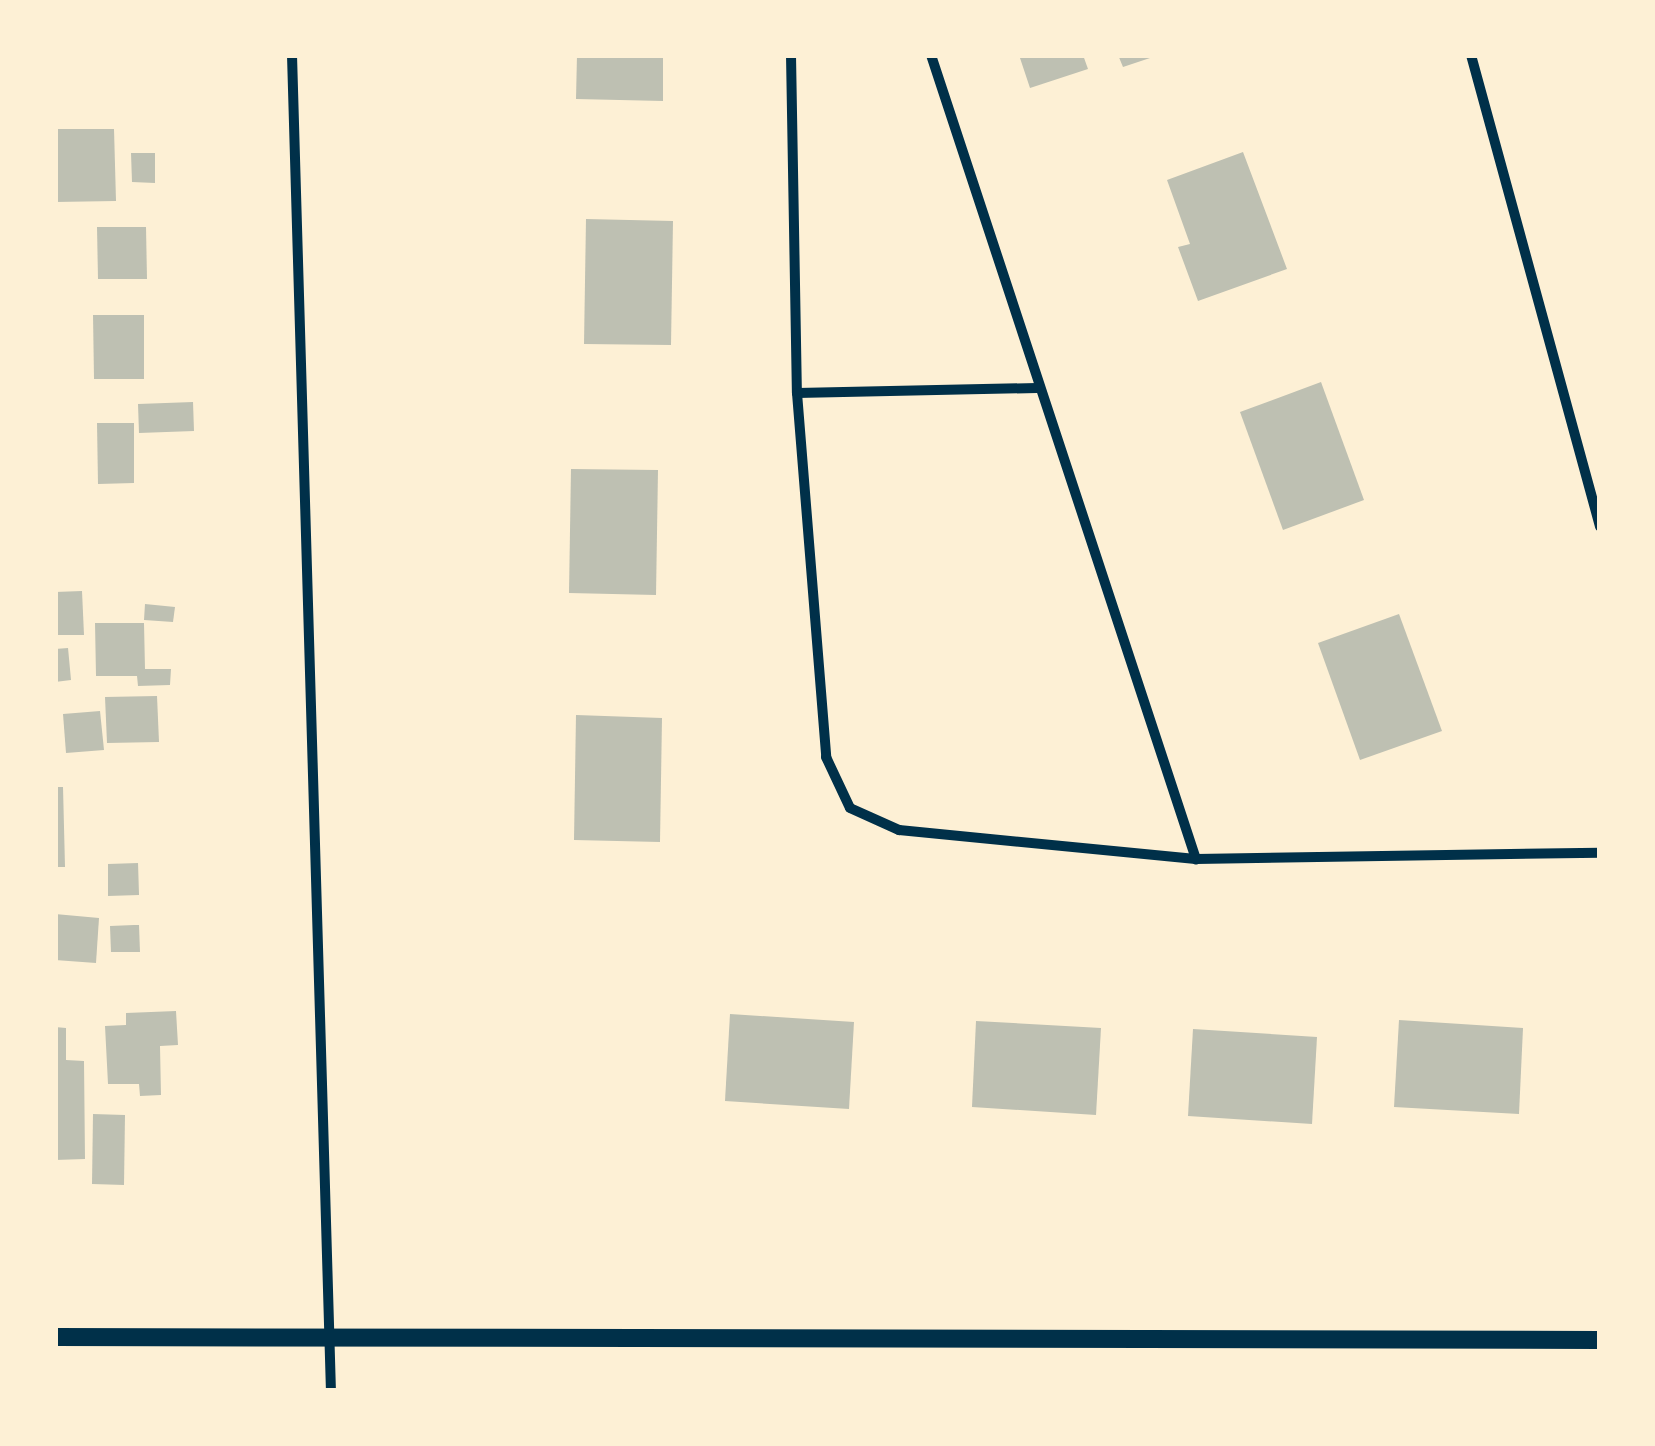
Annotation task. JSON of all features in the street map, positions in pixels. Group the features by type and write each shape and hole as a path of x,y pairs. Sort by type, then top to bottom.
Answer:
{"street":[{"path":"292,55 333,1338 331,1391"},
{"path":"790,55 797,394 826,758 850,808 899,830 1196,858 1600,852"},
{"path":"932,55 1037,388 1196,858"},
{"path":"1472,55 1600,527"},
{"path":"797,394 1037,388"},
{"path":"55,1337 1600,1340"}],"building":[{"path":"577,55 663,55 663,101 576,99"},
{"path":"1019,55 1083,55 1088,69 1030,88"},
{"path":"1118,55 1156,55 1156,56 1123,67"},
{"path":"55,129 114,129 116,201 55,202"},
{"path":"1243,152 1287,269 1198,301 1178,247 1190,244 1167,180"},
{"path":"131,153 155,153 155,183 132,182"},
{"path":"586,219 673,221 671,345 584,344"},
{"path":"97,227 146,227 147,279 98,279"},
{"path":"93,315 144,315 144,379 94,379"},
{"path":"1321,382 1364,500 1283,530 1240,412"},
{"path":"193,402 194,431 139,433 138,404"},
{"path":"97,423 134,423 134,483 98,484"},
{"path":"571,469 658,470 656,595 569,593"},
{"path":"82,591 84,635 55,635 55,592"},
{"path":"145,604 175,607 173,622 144,620"},
{"path":"1399,614 1442,731 1360,760 1318,643"},
{"path":"95,623 144,623 145,669 171,669 170,685 138,686 137,676 96,676"},
{"path":"68,648 71,680 55,682 55,649"},
{"path":"157,696 159,742 107,743 105,697"},
{"path":"100,711 104,750 66,753 63,714"},
{"path":"576,715 662,718 660,842 574,840"},
{"path":"55,787 63,787 65,867 55,867"},
{"path":"138,863 139,895 108,896 108,864"},
{"path":"55,914 99,918 96,963 55,960"},
{"path":"139,925 140,952 111,952 110,926"},
{"path":"176,1011 178,1045 160,1046 161,1095 140,1096 139,1084 108,1084 105,1026 126,1025 126,1013"},
{"path":"730,1014 854,1022 849,1109 725,1101"},
{"path":"1399,1020 1523,1028 1519,1114 1394,1107"},
{"path":"976,1021 1101,1028 1096,1115 972,1107"},
{"path":"55,1027 66,1028 66,1060 84,1061 85,1159 55,1160"},
{"path":"1193,1029 1317,1037 1312,1124 1188,1116"},
{"path":"93,1114 125,1115 124,1185 92,1184"}]}
